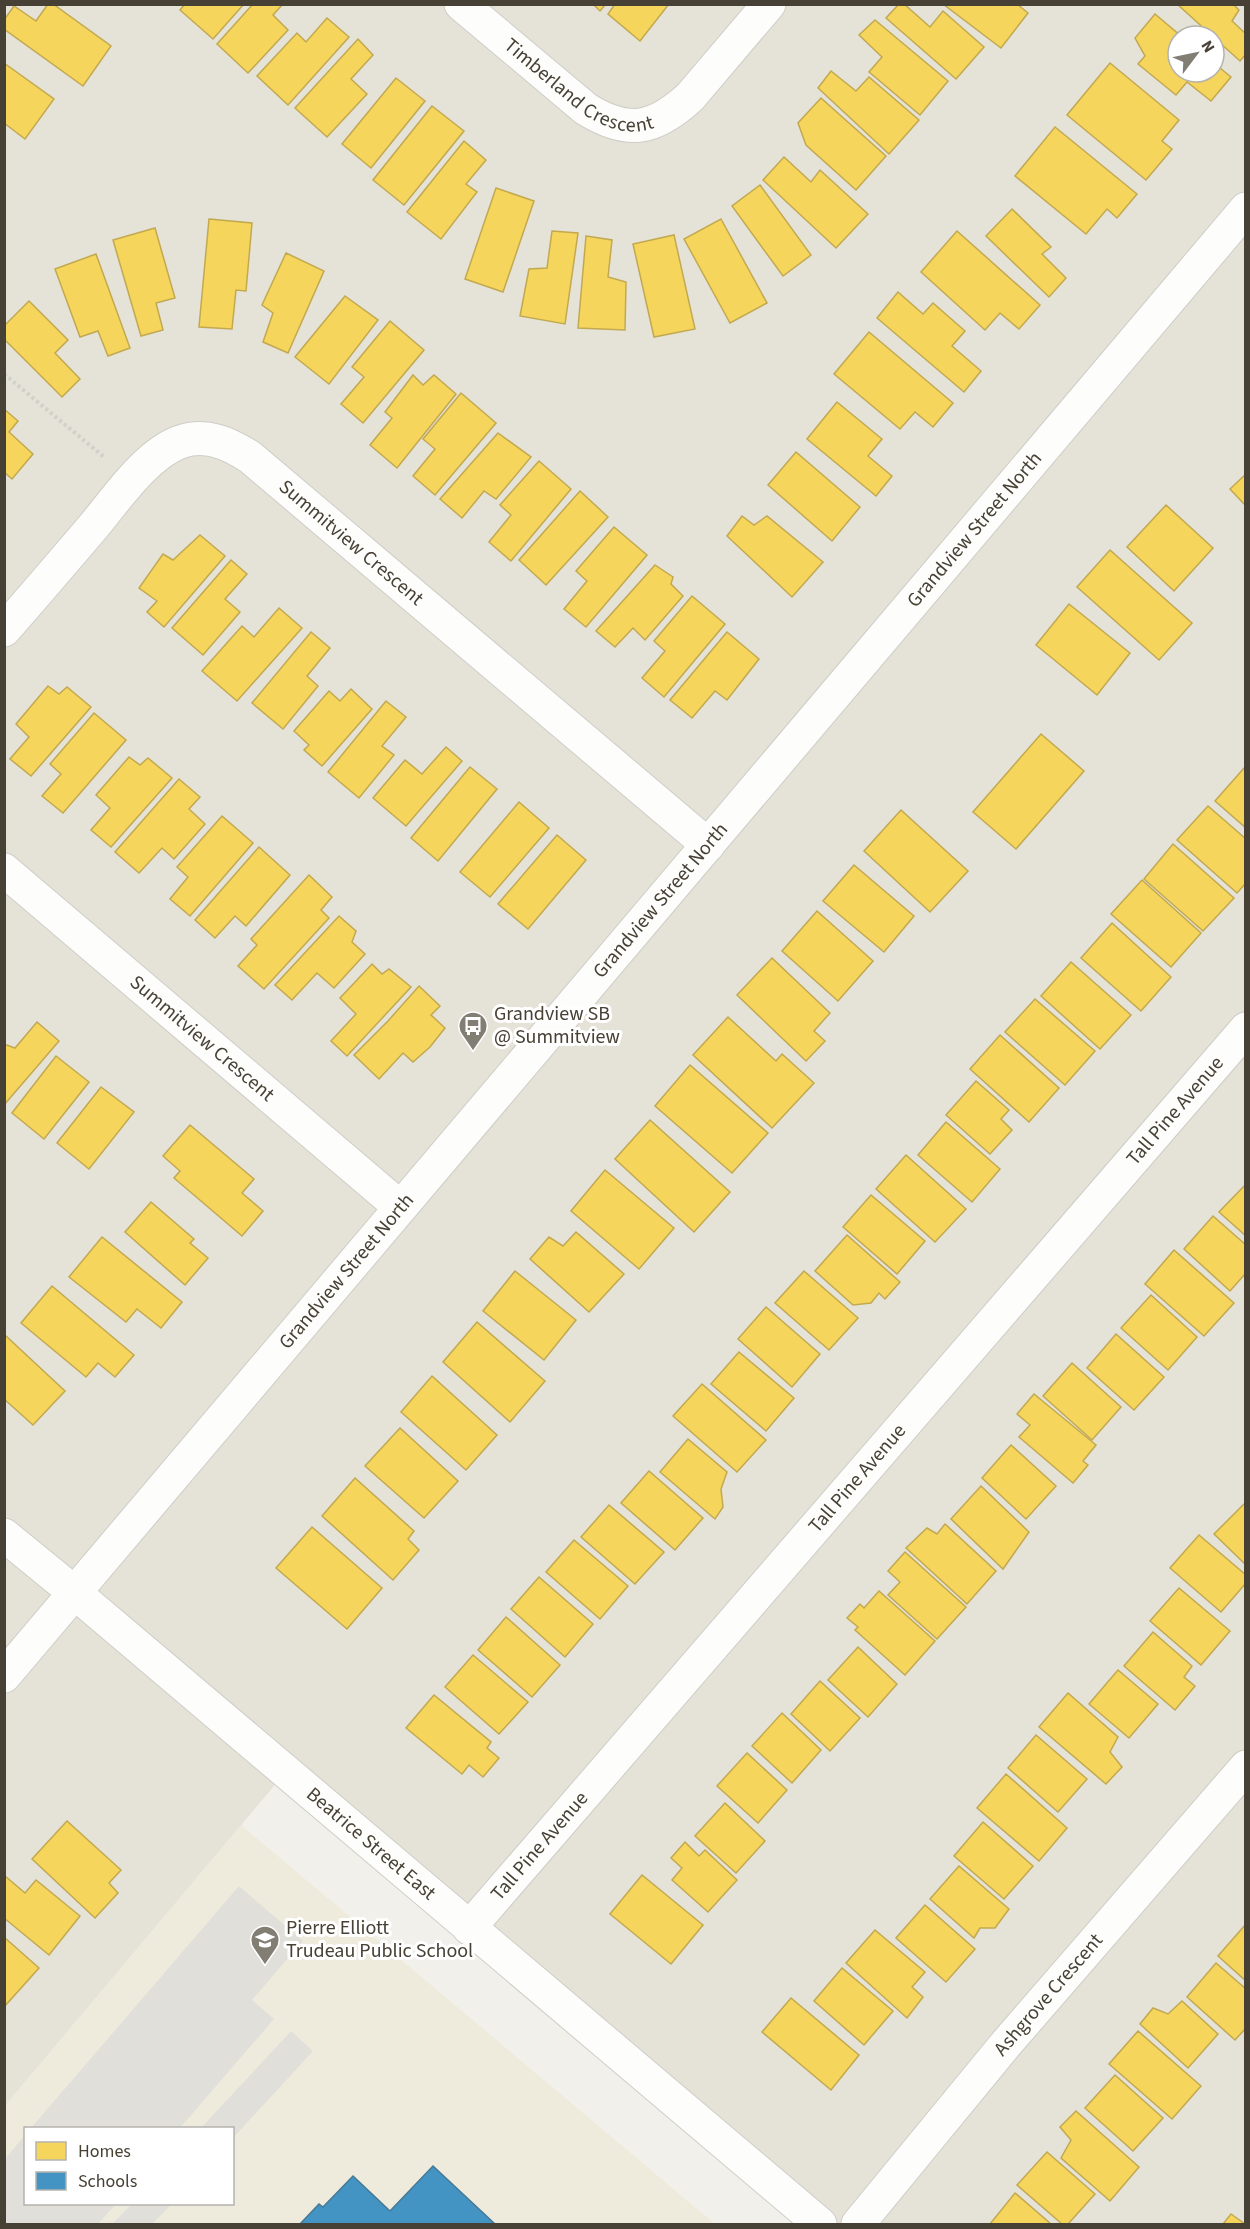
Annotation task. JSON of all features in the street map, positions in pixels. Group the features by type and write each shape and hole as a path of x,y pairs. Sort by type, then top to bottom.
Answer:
{"street":[{"name":"Timberland Crescent","path":"461,4 586,109 604,121 623,126 643,126 660,120 690,97 769,4"},
{"name":"Grandview Street North","path":"4,1676 1245,209"},
{"name":"Summitview Crescent","path":"4,630 132,481 156,457 182,442 210,439 225,443 238,449 708,844"},
{"name":"Summitview Crescent","path":"4,870 400,1208"},
{"name":"Tall Pine Avenue","path":"469,1928 1245,1029"},
{"name":"Beatrice Street East","path":"4,1534 820,2224"},
{"name":"Ashgrove Crescent","path":"858,2224 1005,2046 1245,1767"}],"path":[{"path":"4,374 132,481"}],"shaded area":[{"path":"5,5 1245,5 1245,2224 820,2224 285,1773 5,2106"},
{"name":"Pierre Elliott Trudeau Public School","path":"241,1825 715,2224 5,2224 5,2106"},
{"path":"239,1886 303,1941 252,2000 274,2019 181,2127 32,2127"},
{"path":"291,2031 313,2051 234,2137 234,2127 202,2127"},
{"path":"24,2136 24,2205 115,2205 98,2224 5,2224 5,2159"},
{"path":"131,2205 171,2205 152,2224 112,2224"}],"building: Homes":[{"path":"48,4 53,4 111,46 83,86 4,29 4,20 14,6 36,21"},
{"path":"185,4 244,4 213,39 180,10"},
{"path":"253,4 283,4 273,15 288,30 248,73 217,44"},
{"path":"593,4 606,4 600,11"},
{"path":"615,4 669,4 640,41 608,14"},
{"path":"899,4 904,4 930,27 943,11 984,47 956,79 886,18"},
{"path":"943,4 1017,4 1028,13 1001,48"},
{"path":"1177,4 1233,4 1239,10 1232,21 1246,34 1246,54 1240,61 1226,48 1226,24 1199,24"},
{"path":"1155,14 1167,24 1166,84 1185,84 1176,95 1138,64 1145,56 1135,38"},
{"path":"327,18 349,37 288,105 257,76 297,33 306,42"},
{"path":"875,20 948,81 920,115 869,72 882,57 859,35"},
{"path":"358,39 373,55 351,79 367,94 327,137 295,108"},
{"path":"4,63 54,99 25,139 4,123"},
{"path":"1110,63 1179,120 1162,141 1172,149 1146,180 1067,115"},
{"path":"831,71 856,91 869,77 919,120 889,154 818,88"},
{"path":"1226,73 1231,77 1226,83"},
{"path":"396,78 425,101 371,168 342,144"},
{"path":"1190,84 1225,84 1211,101"},
{"path":"821,98 886,156 856,190 806,145 798,123"},
{"path":"432,106 464,131 404,205 373,180"},
{"path":"1055,127 1137,194 1117,218 1107,209 1086,234 1015,176"},
{"path":"464,141 486,160 466,184 477,192 441,239 407,212"},
{"path":"784,157 811,182 820,170 868,214 836,248 763,180"},
{"path":"760,185 811,255 783,276 732,206"},
{"path":"496,188 534,201 503,292 465,279"},
{"path":"1012,209 1051,247 1042,254 1066,278 1049,297 986,236"},
{"path":"209,219 252,223 246,291 236,290 232,329 199,327"},
{"path":"721,219 767,303 730,323 684,239"},
{"path":"155,228 175,298 156,303 163,330 141,336 113,240"},
{"path":"552,231 578,233 565,324 520,316 529,269 547,268"},
{"path":"957,231 1040,305 1019,329 1000,313 985,330 921,272"},
{"path":"674,235 695,329 654,337 633,244"},
{"path":"586,236 612,240 608,277 626,282 625,330 578,328"},
{"path":"286,253 324,271 288,353 263,342 273,313 262,305"},
{"path":"96,254 130,348 108,356 98,331 80,337 55,269"},
{"path":"898,292 923,314 933,303 965,331 952,346 981,371 964,392 877,318"},
{"path":"345,296 378,320 329,384 295,357"},
{"path":"29,301 68,340 55,353 80,379 62,397 4,339 4,326"},
{"path":"390,321 424,350 363,423 341,404 364,377 352,367"},
{"path":"869,332 953,403 933,427 915,412 900,429 834,374"},
{"path":"413,375 423,385 434,375 456,394 397,468 370,445 392,418 385,412"},
{"path":"461,393 496,423 435,495 413,476 435,449 423,439"},
{"path":"837,402 882,439 868,456 892,476 876,496 807,439"},
{"path":"4,409 18,421 9,432 33,454 12,479 4,472"},
{"path":"498,433 531,457 496,499 484,491 462,518 440,499"},
{"path":"796,452 860,507 832,541 768,485"},
{"path":"539,461 571,489 511,561 489,542 511,515 500,505"},
{"path":"1246,474 1246,506 1230,489"},
{"path":"580,491 608,517 546,585 519,560"},
{"path":"1166,505 1213,548 1174,591 1127,547"},
{"path":"742,516 754,525 767,516 823,562 792,597 727,536"},
{"path":"614,527 647,555 586,627 564,609 587,581 576,571"},
{"path":"200,535 225,556 164,627 147,612 157,601 139,588 163,554 173,560"},
{"path":"1110,550 1192,623 1159,660 1077,587"},
{"path":"231,560 247,574 225,599 240,612 203,655 172,628"},
{"path":"655,565 673,577 671,584 683,596 645,640 633,628 615,647 596,631"},
{"path":"692,596 725,624 664,697 642,678 665,651 654,641"},
{"path":"1069,604 1130,653 1097,695 1036,645"},
{"path":"279,608 302,628 237,701 202,671 242,626 254,637"},
{"path":"311,632 330,648 307,676 318,686 283,729 252,703"},
{"path":"727,632 759,659 727,700 715,691 692,718 670,700"},
{"path":"48,686 59,694 67,687 91,707 31,776 10,759 29,737 16,724"},
{"path":"351,689 372,709 322,766 304,750 309,745 294,731 329,691 340,701"},
{"path":"386,701 406,717 382,746 394,755 359,798 328,772"},
{"path":"94,713 126,740 63,813 42,796 61,774 50,764"},
{"path":"1041,734 1084,771 1016,849 973,812"},
{"path":"446,747 462,761 406,826 373,798 405,760 422,774"},
{"path":"129,757 140,765 148,758 172,778 111,847 91,830 110,808 96,795"},
{"path":"470,767 497,789 438,861 411,838"},
{"path":"1246,767 1246,828 1215,801"},
{"path":"179,779 200,797 189,809 205,824 174,859 162,848 139,873 115,852"},
{"path":"519,802 549,828 490,897 460,872"},
{"path":"1208,806 1246,839 1246,883 1237,893 1177,840"},
{"path":"901,810 968,871 930,912 864,851"},
{"path":"222,816 253,843 190,916 170,899 188,877 177,867"},
{"path":"557,835 586,860 528,929 498,904"},
{"path":"1173,844 1234,898 1203,931 1144,879"},
{"path":"259,847 290,875 246,926 235,916 215,938 195,920"},
{"path":"854,865 914,916 884,952 823,901"},
{"path":"309,875 332,897 321,910 329,918 264,989 238,966 257,945 251,939"},
{"path":"1142,880 1201,933 1171,967 1111,914"},
{"path":"817,911 873,961 838,1001 782,951"},
{"path":"339,916 356,931 352,942 365,954 334,988 317,973 292,1000 275,985"},
{"path":"1112,923 1171,977 1141,1011 1081,958"},
{"path":"772,958 830,1013 814,1031 825,1041 806,1061 737,995"},
{"path":"1071,962 1131,1015 1100,1049 1041,996"},
{"path":"372,964 382,974 389,969 411,987 347,1056 331,1041 356,1014 340,998"},
{"path":"419,986 440,1006 431,1015 445,1028 430,1047 413,1062 403,1053 379,1079 354,1055"},
{"path":"1035,999 1095,1051 1065,1085 1005,1032"},
{"path":"728,1017 776,1061 782,1054 814,1083 772,1128 693,1055"},
{"path":"37,1022 59,1041 4,1105 4,1044 15,1048"},
{"path":"1000,1035 1059,1088 1029,1122 970,1069"},
{"path":"56,1056 89,1082 44,1139 12,1113"},
{"path":"690,1065 768,1133 732,1173 655,1106"},
{"path":"976,1081 1009,1110 1001,1119 1012,1130 990,1154 946,1115"},
{"path":"101,1087 134,1112 89,1169 57,1143"},
{"path":"650,1120 730,1192 694,1232 615,1159"},
{"path":"946,1122 1000,1169 972,1202 918,1155"},
{"path":"190,1125 254,1179 242,1193 263,1211 242,1236 174,1178 180,1171 163,1156"},
{"path":"906,1155 966,1209 935,1242 876,1189"},
{"path":"605,1170 674,1228 639,1269 571,1211"},
{"path":"1246,1184 1246,1236 1219,1212"},
{"path":"871,1195 925,1241 897,1274 843,1227"},
{"path":"151,1202 194,1239 190,1243 208,1258 185,1285 125,1232"},
{"path":"1213,1216 1246,1245 1246,1273 1230,1291 1184,1249"},
{"path":"576,1232 624,1274 589,1312 530,1259 549,1237 563,1246"},
{"path":"847,1235 900,1282 885,1299 879,1293 871,1303 853,1305 815,1271"},
{"path":"102,1237 182,1302 161,1328 137,1309 126,1322 69,1277"},
{"path":"1174,1250 1234,1303 1204,1336 1145,1284"},
{"path":"515,1271 576,1320 544,1360 483,1311"},
{"path":"804,1271 858,1318 829,1350 775,1303"},
{"path":"52,1286 134,1355 115,1377 98,1363 86,1377 21,1323"},
{"path":"1151,1295 1197,1337 1168,1370 1121,1328"},
{"path":"766,1307 820,1354 792,1387 738,1339"},
{"path":"477,1322 545,1381 510,1422 443,1362"},
{"path":"1116,1334 1164,1377 1134,1410 1087,1368"},
{"path":"6,1336 65,1391 33,1425 4,1399 4,1338"},
{"path":"739,1352 794,1398 766,1431 711,1384"},
{"path":"1072,1363 1121,1407 1092,1440 1043,1396"},
{"path":"432,1376 497,1435 466,1470 401,1412"},
{"path":"702,1384 766,1440 737,1472 673,1416"},
{"path":"1034,1394 1096,1445 1083,1461 1088,1465 1073,1483 1019,1437 1030,1425 1017,1414"},
{"path":"400,1428 458,1481 424,1518 365,1466"},
{"path":"688,1439 727,1472 721,1489 723,1507 715,1519 660,1472"},
{"path":"1011,1445 1056,1486 1026,1519 982,1478"},
{"path":"649,1471 703,1518 675,1550 621,1503"},
{"path":"355,1478 414,1531 408,1539 419,1550 393,1580 322,1516"},
{"path":"981,1486 1029,1532 1003,1569 951,1519"},
{"path":"1246,1504 1246,1565 1214,1534"},
{"path":"609,1505 664,1552 635,1584 581,1537"},
{"path":"945,1524 996,1571 967,1604 906,1548 927,1528 937,1534"},
{"path":"312,1527 382,1588 347,1629 276,1568"},
{"path":"1199,1535 1246,1575 1246,1583 1221,1612 1170,1568"},
{"path":"574,1540 628,1586 600,1619 546,1572"},
{"path":"905,1552 966,1607 937,1639 888,1595 900,1582 888,1571"},
{"path":"539,1577 593,1624 565,1657 511,1609"},
{"path":"1179,1588 1230,1631 1201,1665 1150,1621"},
{"path":"879,1591 935,1641 905,1675 855,1630 858,1627 847,1618 860,1604 864,1608"},
{"path":"506,1617 560,1665 532,1697 478,1650"},
{"path":"1153,1632 1192,1666 1184,1677 1195,1686 1175,1710 1124,1666"},
{"path":"858,1647 897,1684 868,1717 828,1680"},
{"path":"473,1655 528,1702 499,1734 445,1687"},
{"path":"1118,1670 1158,1704 1129,1738 1089,1704"},
{"path":"820,1681 860,1718 830,1751 791,1714"},
{"path":"1068,1693 1118,1737 1110,1752 1122,1767 1106,1784 1039,1727"},
{"path":"434,1695 491,1742 487,1748 499,1758 483,1777 469,1765 462,1774 406,1728"},
{"path":"782,1713 821,1750 792,1783 752,1746"},
{"path":"1036,1735 1087,1779 1058,1812 1008,1768"},
{"path":"747,1753 787,1790 758,1823 717,1786"},
{"path":"1006,1774 1067,1828 1039,1861 977,1808"},
{"path":"725,1803 765,1841 736,1873 695,1836"},
{"path":"67,1821 121,1870 109,1883 118,1893 95,1918 32,1859"},
{"path":"983,1822 1033,1866 1004,1899 954,1856"},
{"path":"685,1842 699,1856 705,1850 737,1880 708,1912 672,1880 682,1868 671,1858"},
{"path":"959,1866 1009,1909 995,1928 980,1928 974,1938 930,1899"},
{"path":"642,1875 703,1925 671,1964 610,1914"},
{"path":"5,1876 25,1893 36,1880 80,1916 49,1955 4,1918"},
{"path":"925,1905 975,1949 946,1982 896,1938"},
{"path":"1246,1924 1246,1981 1218,1956"},
{"path":"875,1930 925,1972 912,1987 923,1997 907,2018 846,1963"},
{"path":"4,1937 39,1968 4,2007"},
{"path":"1216,1963 1246,1989 1246,2028 1235,2040 1187,1997"},
{"path":"842,1968 893,2011 864,2045 814,2001"},
{"path":"791,1998 859,2055 831,2090 762,2032"},
{"path":"1182,2001 1218,2034 1188,2068 1140,2024 1153,2008 1168,2014"},
{"path":"1138,2031 1201,2086 1172,2119 1109,2064"},
{"path":"1115,2075 1163,2118 1133,2151 1085,2108"},
{"path":"1076,2111 1139,2167 1110,2201 1061,2158 1071,2140 1060,2127"},
{"path":"1047,2152 1095,2194 1068,2224 1062,2224 1017,2185"},
{"path":"1015,2193 1051,2224 990,2224"},
{"path":"1231,2214 1245,2224 1223,2224"}],"building: Schools":[{"path":"433,2166 495,2224 300,2224 319,2204 323,2207 353,2176 390,2211"}],"place":[{"name":"Grandview SB @ Summitview","path":"473,1052"},
{"name":"Pierre Elliott Trudeau Public School","path":"265,1966"}]}
